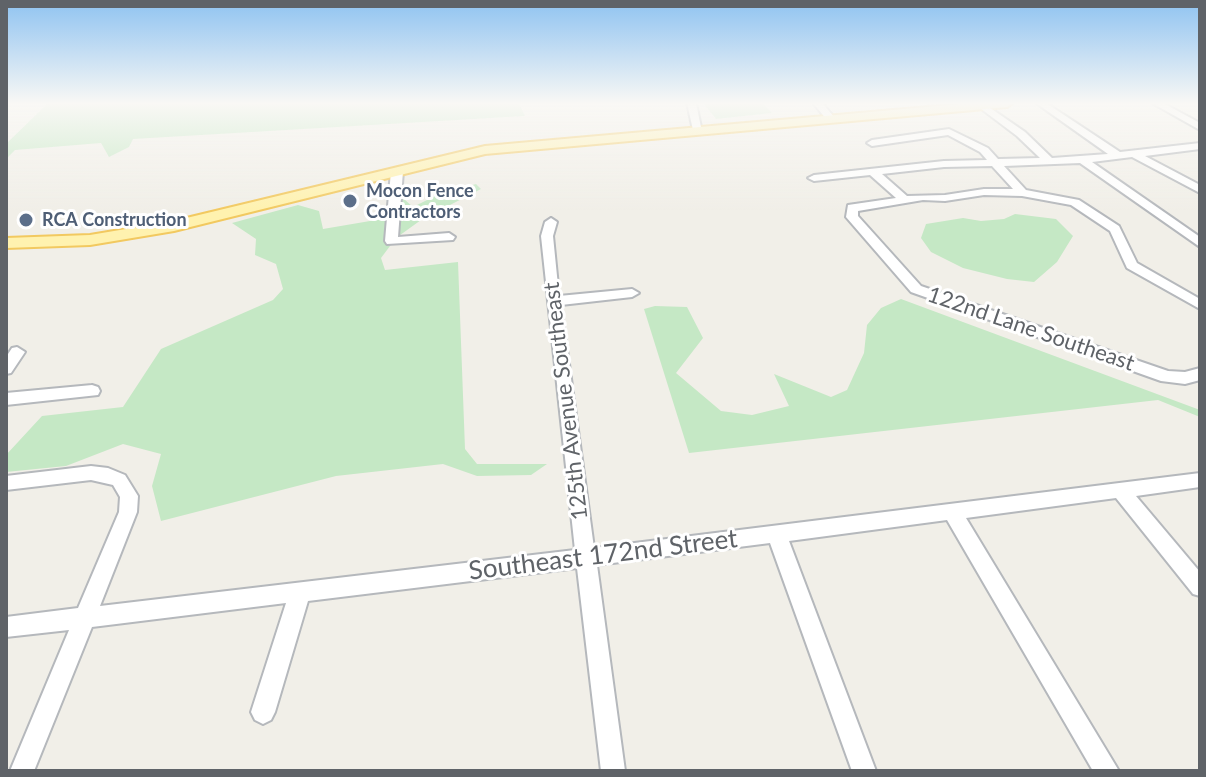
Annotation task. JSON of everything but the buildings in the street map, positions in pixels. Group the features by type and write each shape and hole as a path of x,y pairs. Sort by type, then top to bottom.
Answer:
{"main road":[{"path":"6,243 120,237 205,220 500,148 596,139"}],"street":[{"path":"887,161 872,143 898,139"},
{"path":"963,139 984,150 1022,193"},
{"path":"1026,139 1049,161"},
{"path":"1093,139 1118,156"},
{"path":"814,178 873,172 887,161 1082,160 1200,146"},
{"path":"1134,154 1200,190"},
{"path":"1082,160 1200,243"},
{"path":"397,171 391,241 449,237"},
{"path":"873,172 905,200 984,192 1022,193 1075,202 1115,229 1132,265 1200,305"},
{"name":"122nd Lane Southeast","path":"905,200 852,208 852,217 916,289 1167,377 1185,378 1200,374"},
{"name":"125th Avenue Southeast","path":"551,222 547,236 553,301 613,771"},
{"path":"553,301 632,293"},
{"path":"6,369 17,352"},
{"path":"6,399 92,391"},
{"path":"6,483 91,473 108,475 124,486 129,496 128,512 22,771"},
{"name":"Southeast 172nd Street","path":"6,627 1200,480"},
{"path":"1120,490 1200,587"},
{"path":"951,510 1107,771"},
{"path":"776,533 864,771"},
{"path":"263,712 301,590"}],"green space":[{"path":"11,139 133,139 129,147 109,157 101,143 15,150 6,159 6,144"},
{"path":"476,184 481,189 421,220 396,238 381,258 385,270 458,262 465,449 477,464 547,464 531,475 477,476 443,464 336,476 161,521 152,486 161,454 123,444 66,466 6,472 6,455 42,416 123,407 161,349 273,300 283,289 276,264 255,255 256,239 232,223 298,205 319,211 323,229 370,221 385,213 390,196 404,199 413,207 439,194"},
{"path":"1015,214 1056,219 1073,236 1057,262 1034,282 963,268 931,252 921,238 926,224 963,218 981,221 1004,219"},
{"path":"901,299 1200,410 1200,417 1158,400 689,453 644,309 655,306 687,307 703,338 676,373 721,411 752,415 789,406 774,374 831,397 847,390 864,353 867,325 881,308"}],"place":[{"name":"Mocon Fence Contractors","path":"350,201"},
{"name":"RCA Construction","path":"26,220"}]}
